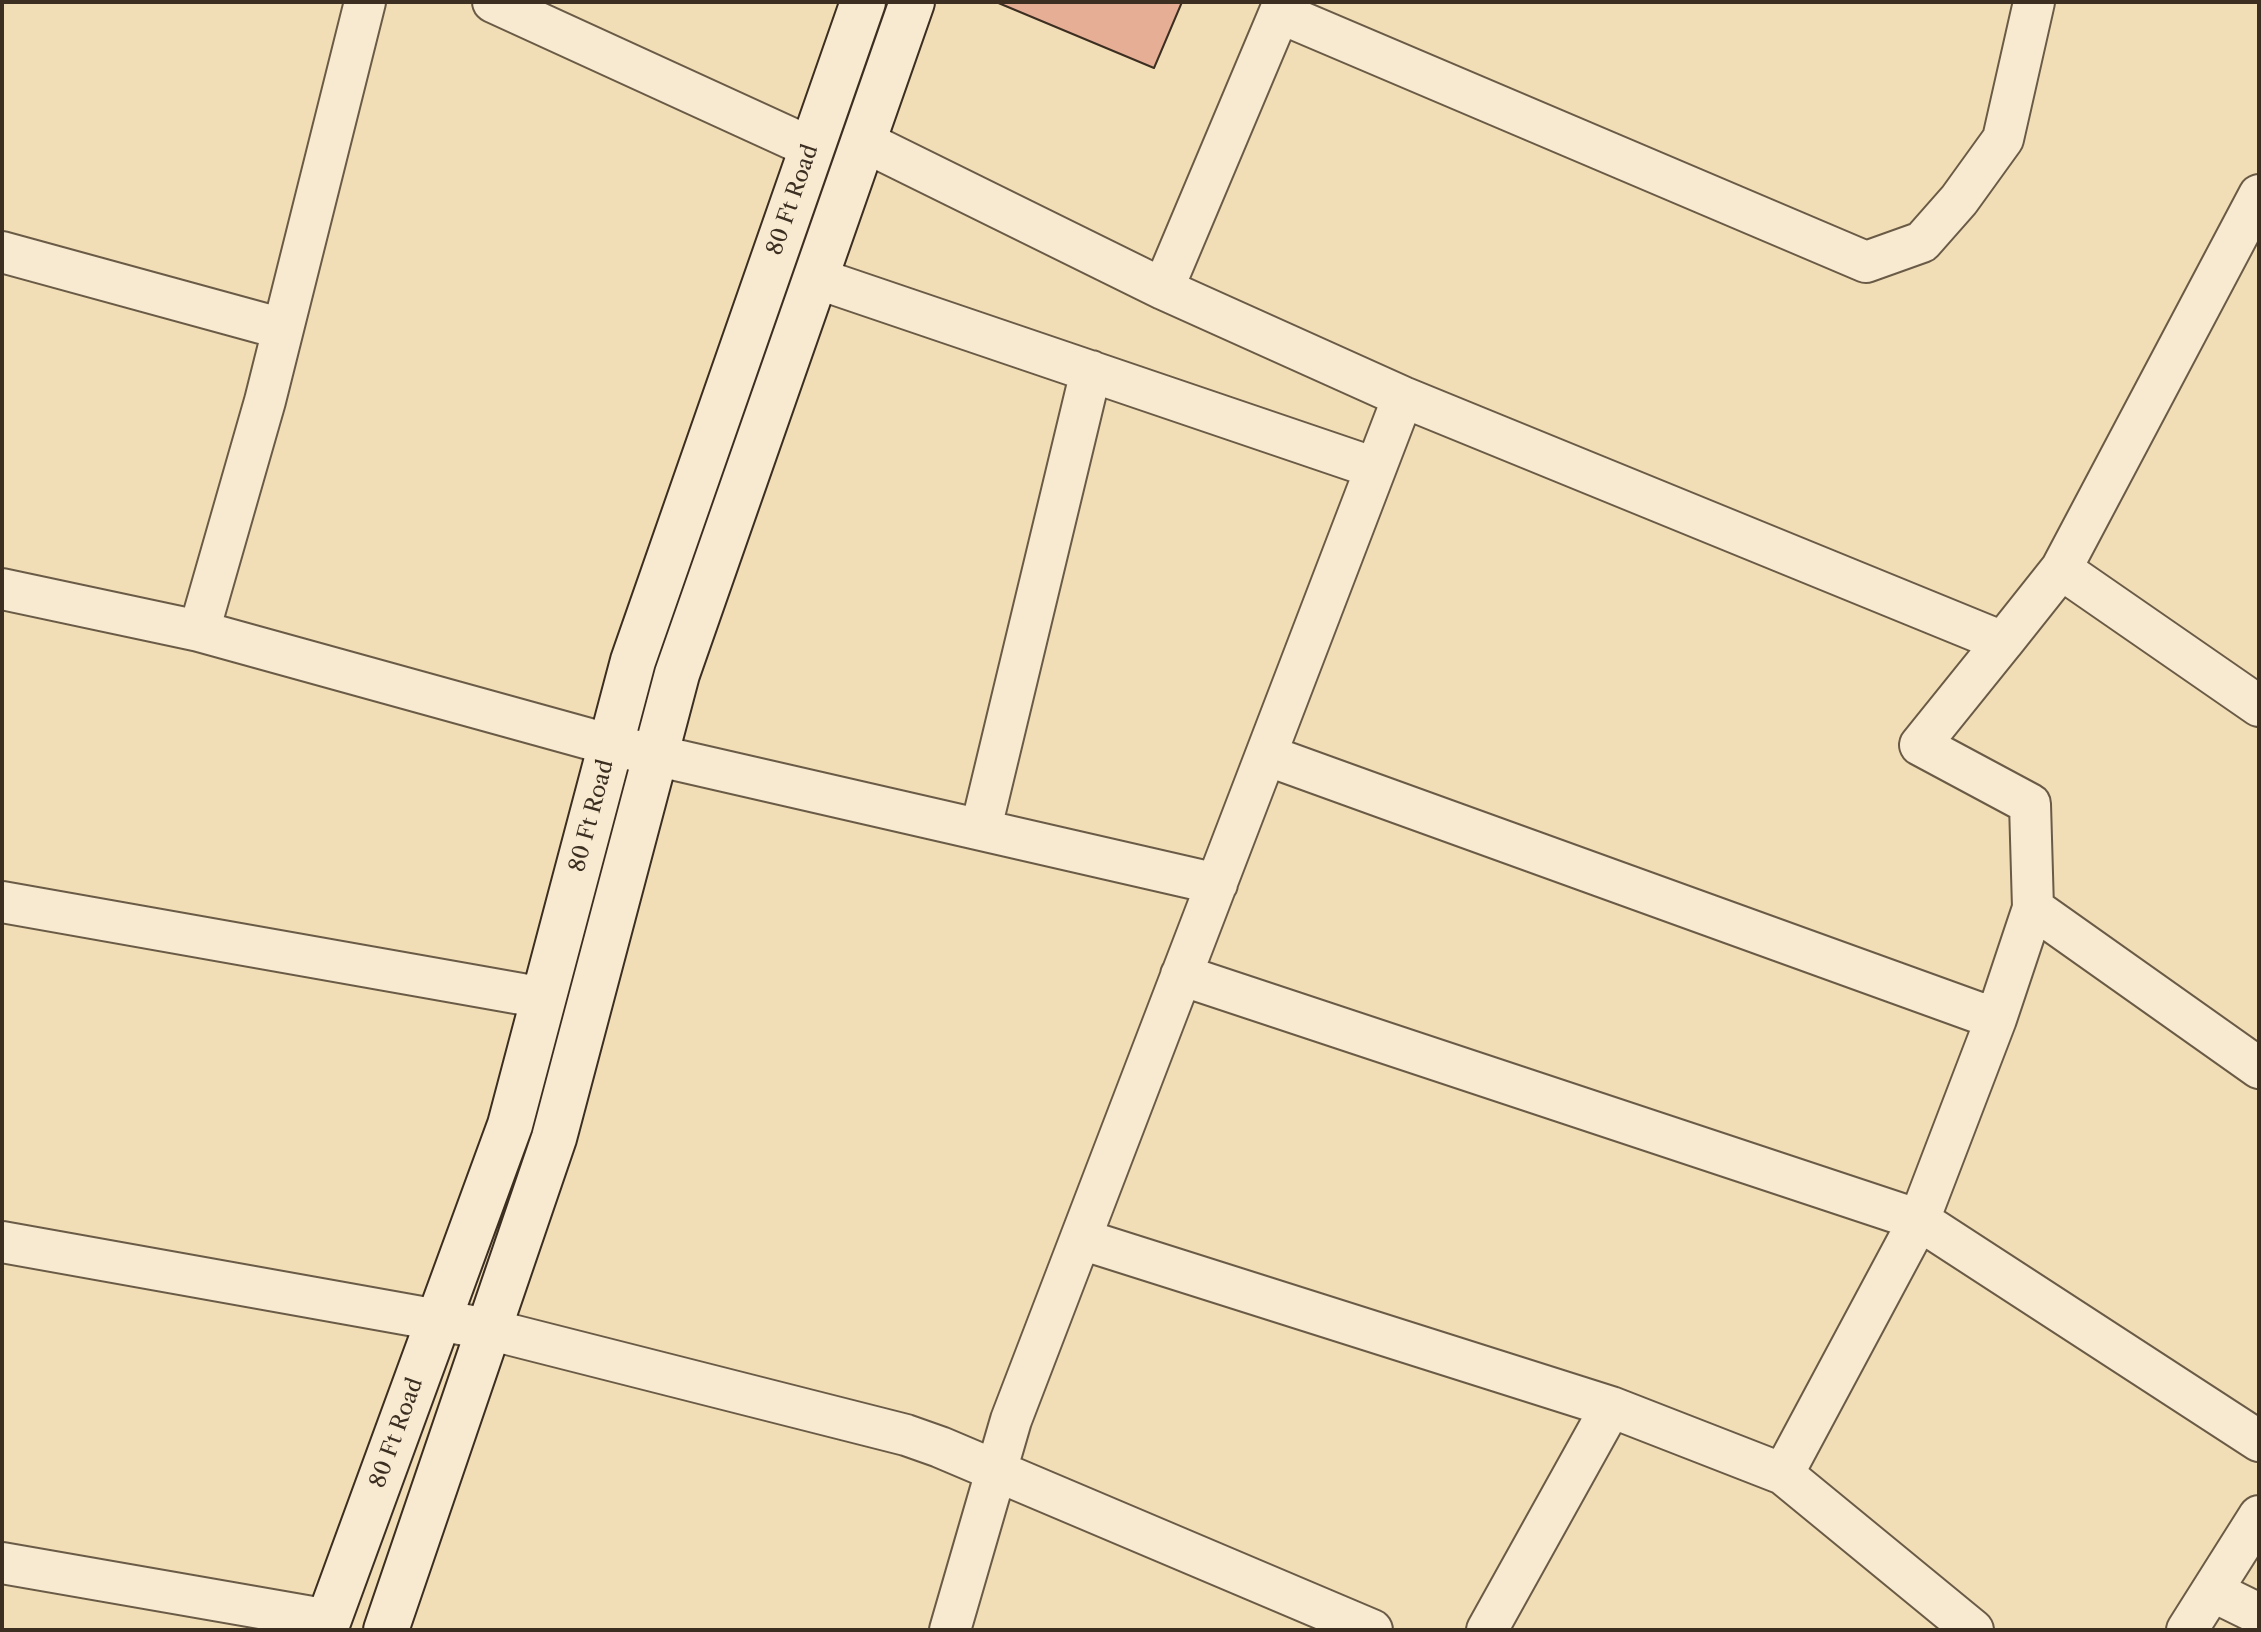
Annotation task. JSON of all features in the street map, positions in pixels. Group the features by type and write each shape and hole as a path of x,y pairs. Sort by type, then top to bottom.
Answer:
{"main road":[{"name":"80 Ft Road","path":"327,1625 510,1125 633,661 863,2"},
{"name":"80 Ft Road","path":"386,1630 554,1138 677,674 912,2"}],"street":[{"path":"199,631 283,329 365,2"},
{"path":"493,2 812,148"},
{"path":"1163,289 1282,7 1866,262 1922,242 1959,200 2003,139 2034,2"},
{"path":"863,141 1163,289 1403,397 2003,642"},
{"path":"1783,1474 1919,1220 1996,1019 2033,908 2030,804 1920,745 2061,569 2259,195"},
{"path":"2,252 283,329"},
{"path":"816,278 1375,468"},
{"path":"981,828 1091,371"},
{"path":"950,1630 1011,1420 1403,397"},
{"path":"2061,569 2259,706"},
{"path":"2,589 199,631 611,745 1217,884"},
{"path":"1266,755 1996,1019"},
{"path":"2,902 544,998"},
{"path":"2033,908 2259,1068"},
{"path":"1181,975 1919,1220 2259,1441"},
{"path":"1081,1239 1611,1407 1783,1474 1973,1630"},
{"path":"2,1242 488,1329 906,1435 1372,1630"},
{"path":"1487,1630 1611,1407"},
{"path":"2187,1630 2259,1516"},
{"path":"2,1563 327,1625"},
{"path":"2212,1591 2259,1614"}],"building":[{"path":"996,2 1182,2 1154,68"}]}
